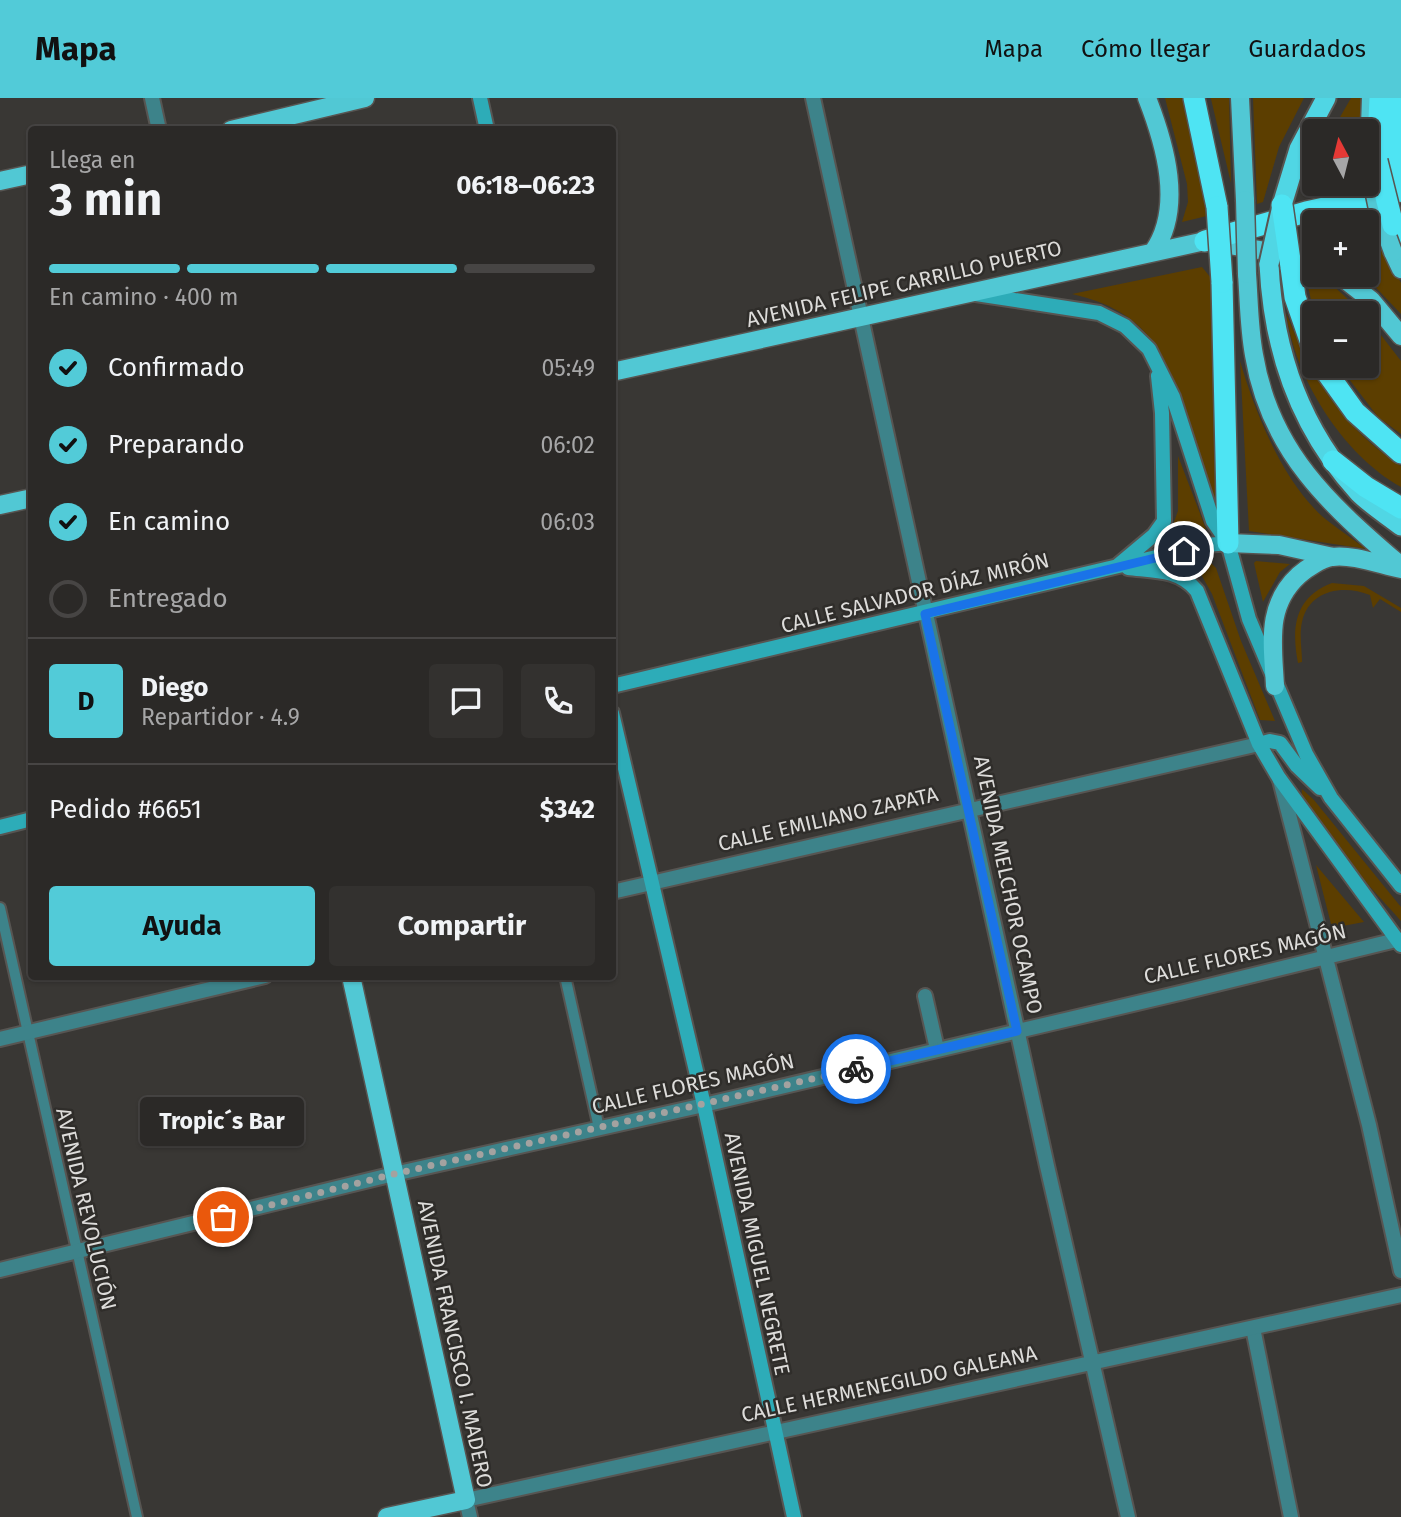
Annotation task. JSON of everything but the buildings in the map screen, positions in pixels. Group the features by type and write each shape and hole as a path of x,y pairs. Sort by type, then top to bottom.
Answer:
{"highway":[{"path":"1194,98 1217,207 1222,282 1228,544"},
{"path":"1326,98 1299,149 1282,205 1269,264 1275,330 1287,375 1302,409 1333,461 1361,495 1401,526"},
{"path":"1380,98 1381,158 1397,247"},
{"path":"1381,158 1400,98"},
{"path":"1381,158 1401,182"},
{"path":"1205,241 1306,212 1401,191"},
{"path":"1282,205 1295,297 1302,317"},
{"path":"1331,378 1355,412 1401,453"},
{"path":"1333,461 1366,487 1401,508"}],"main road":[{"path":"248,126 365,98"},
{"path":"480,98 486,126"},
{"path":"1147,98 1169,185 1166,229 1153,252"},
{"path":"1240,98 1247,274 1254,355 1260,383 1276,427 1304,473 1328,501 1401,568"},
{"path":"1371,98 1381,158"},
{"path":"0,181 28,175"},
{"path":"1205,241 1302,259"},
{"name":"AVENIDA FELIPE CARRILLO PUERTO","path":"616,372 1205,241"},
{"path":"1354,287 1371,300 1401,336"},
{"path":"971,293 1099,313 1125,326 1149,349 1173,397 1213,521 1228,544 1249,619 1275,686 1306,754 1331,798"},
{"path":"1116,567 1154,535 1164,521 1163,413 1154,361"},
{"path":"0,505 28,499"},
{"path":"1228,544 1279,545 1401,568"},
{"name":"CALLE SALVADOR DÍAZ MIRÓN","path":"616,685 925,614 1207,545 1228,544"},
{"path":"1275,686 1272,628 1278,601 1285,589 1306,568 1332,557"},
{"path":"1116,567 1172,573 1190,583 1203,601 1259,744 1279,778 1398,943"},
{"name":"AVENIDA MIGUEL NEGRETE","path":"616,730 704,1105 794,1517"},
{"path":"1259,744 1270,741 1280,743 1297,766 1331,798 1401,886"},
{"path":"0,827 28,820"},
{"name":"AVENIDA FRANCISCO I. MADERO","path":"352,980 468,1509"},
{"name":"CALLE HERMENEGILDO GALEANA","path":"387,1517 468,1509"}],"street":[{"path":"152,98 158,126"},
{"name":"AVENIDA MELCHOR OCAMPO","path":"813,98 1017,1031 1128,1517"},
{"name":"CALLE EMILIANO ZAPATA","path":"616,891 1259,744"},
{"path":"1279,778 1369,1125 1401,1271"},
{"name":"AVENIDA REVOLUCIÓN","path":"0,908 137,1517"},
{"name":"CALLE FLORES MAGÓN","path":"0,1270 394,1174 704,1105 1324,958 1398,943"},
{"path":"0,1039 248,980"},
{"path":"566,980 599,1128"},
{"path":"925,996 937,1049"},
{"name":"CALLE HERMENEGILDO GALEANA","path":"468,1509 775,1433 1401,1295"},
{"path":"1253,1328 1291,1517"}],"shaded area":[{"path":"1165,98 1184,98 1211,215 1182,222 1188,202 1187,184"},
{"path":"1229,98 1231,183 1211,99"},
{"path":"1253,98 1304,98 1279,147 1263,202 1257,204"},
{"path":"1351,98 1364,98 1361,119 1339,119"},
{"path":"1379,241 1401,283 1401,314 1375,287 1379,287"},
{"path":"1202,267 1211,278 1221,519 1180,396 1171,374 1150,338 1136,323 1119,311 1072,294"},
{"path":"1308,287 1335,287 1350,301 1311,301"},
{"path":"1286,313 1302,348 1302,369 1299,363"},
{"path":"1379,333 1401,361 1401,434 1378,417 1348,378 1379,378"},
{"path":"1240,361 1262,423 1295,484 1323,517 1366,549 1249,531"},
{"path":"1306,378 1318,378 1331,399 1361,434 1401,466 1401,487 1379,473 1359,455 1341,435"},
{"path":"1178,456 1206,529 1169,535 1178,511"},
{"path":"1208,560 1216,568 1241,641 1275,721 1260,720 1212,594 1198,569 1189,565"},
{"path":"1254,563 1290,564 1280,572 1263,602"},
{"path":"1332,583 1364,586 1401,608 1401,612 1380,599 1373,608 1370,595 1360,592 1338,590 1319,596 1306,611 1302,622 1302,662 1298,663 1295,637 1298,615 1310,596"},
{"path":"1302,789 1314,800 1401,907 1401,921 1326,835 1304,800"},
{"path":"1316,865 1364,922 1332,928"}],"way so far":[{"path":"223,1217 394,1174 856,1069"}],"place":[{"name":"Tropic´s Bar","path":"223,1217"}],"route":[{"path":"856,1069 1017,1031 970,808 925,614 1184,551"}]}
